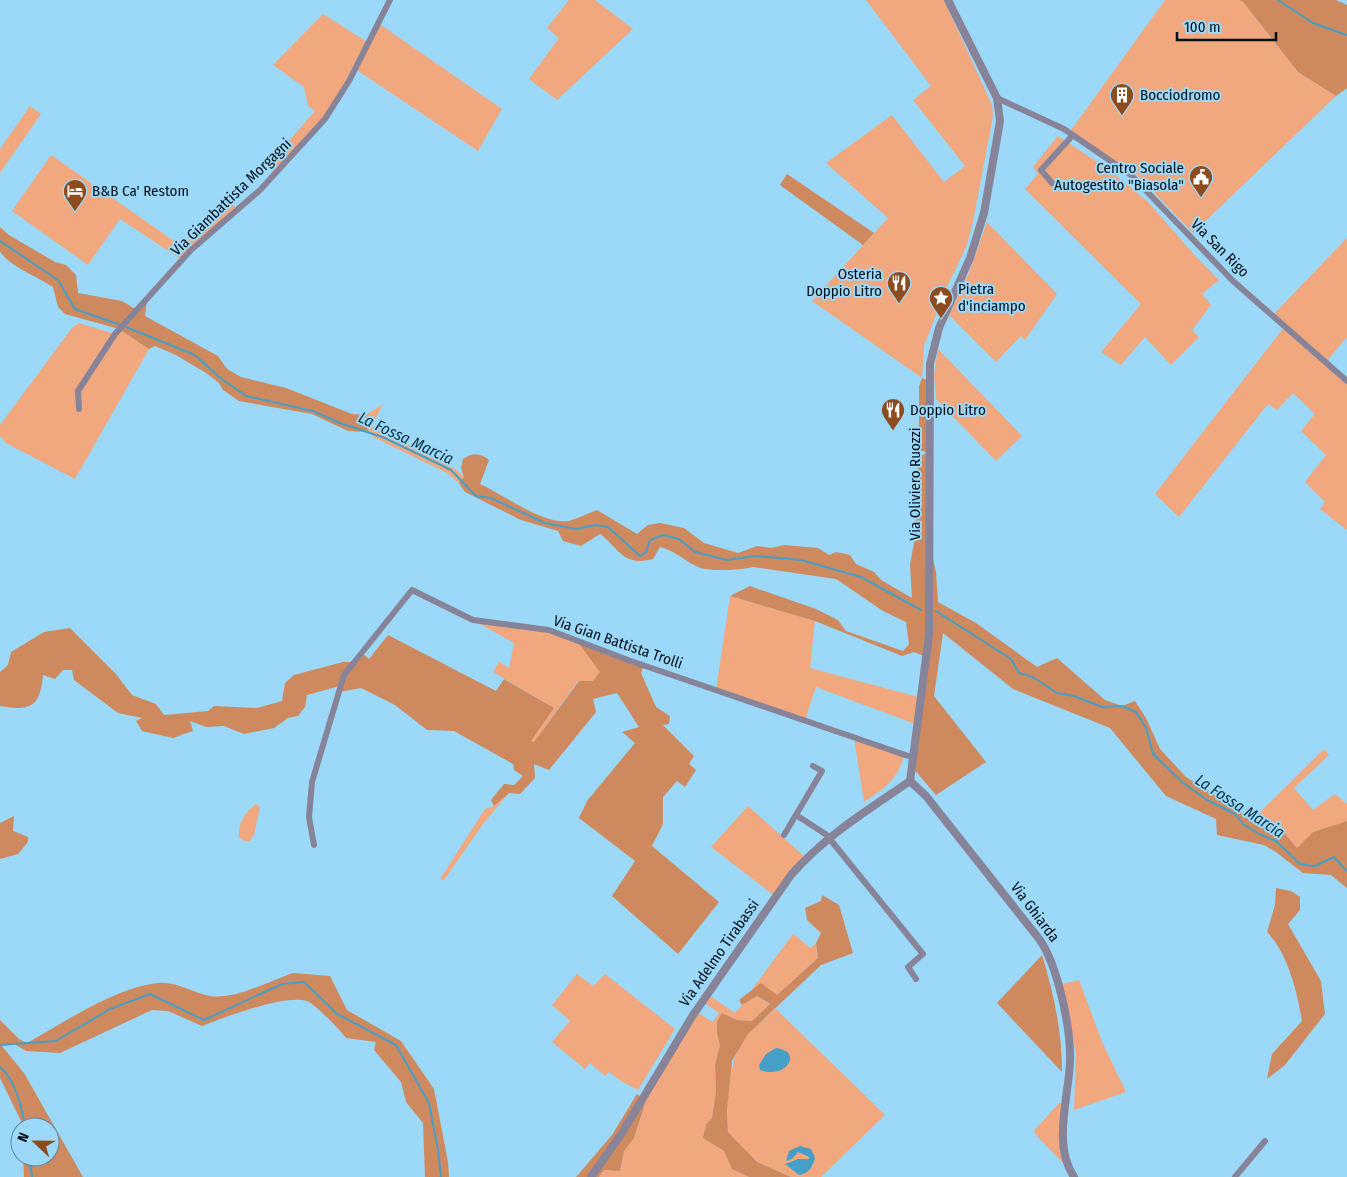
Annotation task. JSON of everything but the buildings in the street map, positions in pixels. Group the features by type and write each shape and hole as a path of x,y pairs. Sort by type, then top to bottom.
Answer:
{"street":[{"name":"Via Giambattista Morgagni","path":"79,409 78,391 115,334 191,250 260,190 325,120 349,81 390,0"},
{"name":"Via Oliviero Ruozzi","path":"910,781 929,635 930,364 939,328 970,258 984,213 1000,121 997,98 948,0"},
{"name":"Via San Rigo","path":"997,98 1030,111 1073,135 1131,175 1233,281 1347,381"},
{"path":"1052,183 1041,170 1073,135"},
{"name":"Via Gian Battista Trolli","path":"314,845 309,817 312,782 344,675 412,590 473,620 549,630 628,660 914,758"},
{"path":"784,836 822,772 813,766"},
{"name":"Via Adelmo Tirabassi","path":"591,1177 622,1133 675,1041 791,875 829,837 910,781"},
{"name":"Via Ghiarda","path":"910,781 926,796 1032,929 1050,957 1058,985 1070,1051 1063,1139 1066,1160 1074,1177"},
{"path":"796,815 829,837 923,954 908,967 916,979"},
{"path":"1235,1177 1265,1141"}],"shaded area":[{"path":"569,0 595,0 633,29 557,100 529,79 559,38 547,28"},
{"path":"866,0 944,0 992,105 993,116 973,222 967,245 947,287 924,346 922,378 812,301 888,218 826,163 892,115 944,182 965,166 913,100 931,86"},
{"path":"1165,0 1239,0 1244,3 1298,72 1336,96 1193,233 1136,174 1133,177 1069,133"},
{"path":"1239,0 1336,0 1347,5 1347,88 1336,96 1298,72 1244,3"},
{"path":"323,14 367,42 378,23 502,109 478,151 355,69 336,103 275,174 267,166 315,111 308,106 304,87 273,65"},
{"path":"30,106 41,114 0,173 0,149"},
{"path":"1058,136 1108,169 1148,202 1219,280 1202,294 1211,305 1192,330 1199,337 1171,365 1145,337 1121,365 1101,352 1141,304 1025,189 1038,174 1033,167"},
{"path":"51,155 181,246 232,204 238,209 182,260 120,219 88,265 12,211"},
{"path":"787,174 874,233 863,245 780,185"},
{"path":"987,222 1057,294 1025,340 1021,336 996,362 949,315 969,273"},
{"path":"0,227 9,235 55,262 66,265 76,275 78,293 122,301 137,310 147,299 145,316 218,356 227,369 241,377 286,388 352,414 366,415 368,432 348,431 312,414 239,401 223,390 219,383 206,373 176,355 155,346 149,349 119,329 65,314 58,307 53,287 16,266 0,251"},
{"path":"1347,238 1347,337 1326,362 1347,381 1347,530 1320,509 1325,502 1305,482 1326,455 1301,431 1315,414 1293,393 1277,410 1268,404 1179,517 1155,494 1285,326 1273,315"},
{"path":"79,323 115,334 119,329 149,349 75,479 6,443 0,436 0,425 72,328"},
{"path":"938,349 1022,436 996,461 936,399 934,375"},
{"path":"922,378 930,381 929,540 936,572 938,602 976,623 1037,667 1057,658 1105,700 1122,706 1135,701 1146,718 1160,749 1186,777 1239,810 1251,821 1267,822 1278,827 1297,848 1313,832 1347,821 1347,888 1331,875 1303,873 1264,845 1217,835 1216,819 1166,796 1110,728 1013,689 943,633 934,696 986,762 936,795 913,768 926,657 914,652 902,656 815,621 730,596 750,586 816,609 838,620 846,631 903,651 909,644 906,622 883,611 836,579 753,567 726,570 703,569 660,547 653,559 635,561 628,559 600,534 581,546 563,541 558,531 521,520 465,492 459,483 464,477 461,468 463,459 473,454 483,456 489,460 480,484 536,514 548,518 568,521 597,510 637,534 648,525 660,523 684,528 704,543 738,553 757,546 771,548 784,545 818,548 829,555 836,552 850,555 856,564 874,572 881,580 912,598 910,565 915,537 918,458 928,452 915,450 919,442 919,386"},
{"path":"383,404 372,426 455,469 464,477 459,483 447,473 375,438 368,432 366,415"},
{"path":"730,596 815,621 810,668 922,698 918,725 816,687 805,720 716,690"},
{"path":"473,620 549,630 577,641 601,672 593,681 578,681 534,742 530,741 554,708 493,672 499,662 509,668 514,643"},
{"path":"70,628 115,673 132,695 156,704 164,715 208,711 214,706 257,708 282,701 285,683 294,675 343,662 352,662 362,653 369,659 388,635 496,691 504,679 554,708 531,741 534,742 579,681 593,681 600,672 577,641 644,665 641,673 656,707 670,716 669,724 663,725 694,756 689,764 696,770 685,787 677,781 663,797 663,824 652,846 719,902 678,954 612,896 635,861 579,818 587,801 635,743 622,732 639,727 617,693 593,699 596,712 549,770 534,764 535,778 520,794 509,793 494,806 491,800 504,784 514,785 523,776 514,770 513,764 454,731 427,730 395,705 361,688 339,692 340,686 307,695 305,707 298,716 288,718 274,728 244,734 224,726 206,727 190,721 193,731 173,738 142,731 136,721 142,718 118,713 74,680 72,670 63,670 55,679 43,675 42,686 36,701 32,705 19,708 0,706 0,672 8,665 11,652 44,632"},
{"path":"854,737 904,754 902,763 890,783 864,802"},
{"path":"1324,749 1329,755 1294,788 1313,810 1335,794 1347,804 1347,821 1313,832 1297,848 1275,823 1251,821"},
{"path":"509,793 483,824 444,880 440,879 485,809 494,806"},
{"path":"256,804 260,807 254,835 250,841 244,841 239,837 241,823 246,814"},
{"path":"748,806 806,858 776,897 711,847"},
{"path":"14,816 13,831 28,837 28,842 18,854 0,859 0,823"},
{"path":"1276,888 1291,891 1300,897 1300,910 1288,924 1321,981 1325,1014 1285,1065 1267,1079 1272,1054 1302,1021 1294,985 1286,962 1281,951 1267,932 1275,905"},
{"path":"822,895 839,905 853,953 821,965 748,1034 732,1061 727,1110 728,1132 757,1162 791,1177 749,1177 732,1169 724,1151 703,1138 706,1124 712,1118 716,1091 715,1065 720,1045 717,1022 722,1013 737,1020 752,1021 770,1004 757,996 742,1005 739,1000 761,983 777,995 818,958 816,943 821,933 807,920 805,908 821,901"},
{"path":"793,934 811,948 816,943 818,958 777,995 751,991"},
{"path":"1042,955 1050,984 1061,1042 1062,1072 997,1003"},
{"path":"293,973 330,976 347,1010 401,1041 434,1089 448,1162 449,1177 425,1177 423,1123 406,1102 401,1082 374,1050 376,1042 346,1038 334,1024 307,1001 297,1000 270,1003 202,1026 168,1011 152,1010 60,1053 26,1051 14,1044 1,1045 24,1073 49,1117 19,1117 0,1078 0,1020 19,1039 27,1043 90,1007 141,986 165,983 178,985 210,996 220,996 241,993"},
{"path":"577,974 593,986 605,974 675,1029 638,1090 609,1072 605,1076 590,1063 585,1069 552,1042 570,1021 552,1005"},
{"path":"1079,980 1103,1044 1126,1092 1074,1110 1076,1054 1062,984"},
{"path":"707,994 735,1013 742,1005 757,996 770,1005 752,1021 737,1020 722,1013 717,1033 720,1045 715,1065 716,1091 712,1118 706,1124 703,1138 724,1151 732,1169 749,1177 599,1177 604,1170 620,1171 624,1151 634,1138 645,1105 642,1098 695,1011 713,1022 719,1013 702,1001"},
{"path":"776,1009 885,1115 821,1177 791,1177 757,1162 728,1132 728,1094 735,1057 747,1035"},
{"path":"637,1094 645,1104 634,1138 624,1151 620,1171 604,1170 599,1177 576,1177 612,1135"},
{"path":"1059,1103 1062,1103 1059,1133 1063,1163 1034,1131"},
{"path":"60,1136 83,1177 24,1177 24,1167 60,1167"}],"water":[{"path":"776,1048 784,1050 789,1054 788,1064 777,1071 760,1070 759,1065 766,1054"},
{"path":"800,1146 811,1149 815,1158 810,1170 799,1175 785,1164 798,1159 809,1159 809,1157 798,1152 792,1159 786,1161 789,1151"}],"waterway":[{"path":"1278,0 1313,23 1347,35"},
{"name":"La Fossa Marcia","path":"0,241 58,280 75,309 121,325"},
{"name":"La Fossa Marcia","path":"126,327 195,355 219,377 246,396 313,411 340,423 385,438 451,470 476,496 491,498 545,523 576,529 596,525 608,527 640,556 646,552 650,540 663,535 679,539 695,552 727,560 755,556 801,560 861,577 921,610"},
{"name":"La Fossa Marcia","path":"936,611 1011,659 1019,673 1033,677 1057,693 1074,696 1102,707 1122,706 1136,712 1146,728 1153,754 1182,782 1207,800 1235,814 1243,824 1261,835 1276,841 1300,864 1315,866 1334,857 1347,871"},
{"path":"0,1045 56,1041 110,1009 150,994 204,1020 282,984 304,982 337,1014 396,1045 429,1103 441,1177"},
{"path":"0,1067 14,1087 23,1117"},
{"path":"30,1167 32,1177"}],"place":[{"name":"Bocciodromo","path":"1122,116"},
{"name":"Centro Sociale Autogestito \"Biasola\"","path":"1201,198"},
{"name":"B&B Ca' Restom","path":"75,212"},
{"name":"Osteria Doppio Litro","path":"899,304"},
{"name":"Pietra d'inciampo","path":"941,319"},
{"name":"Doppio Litro","path":"893,431"}]}
